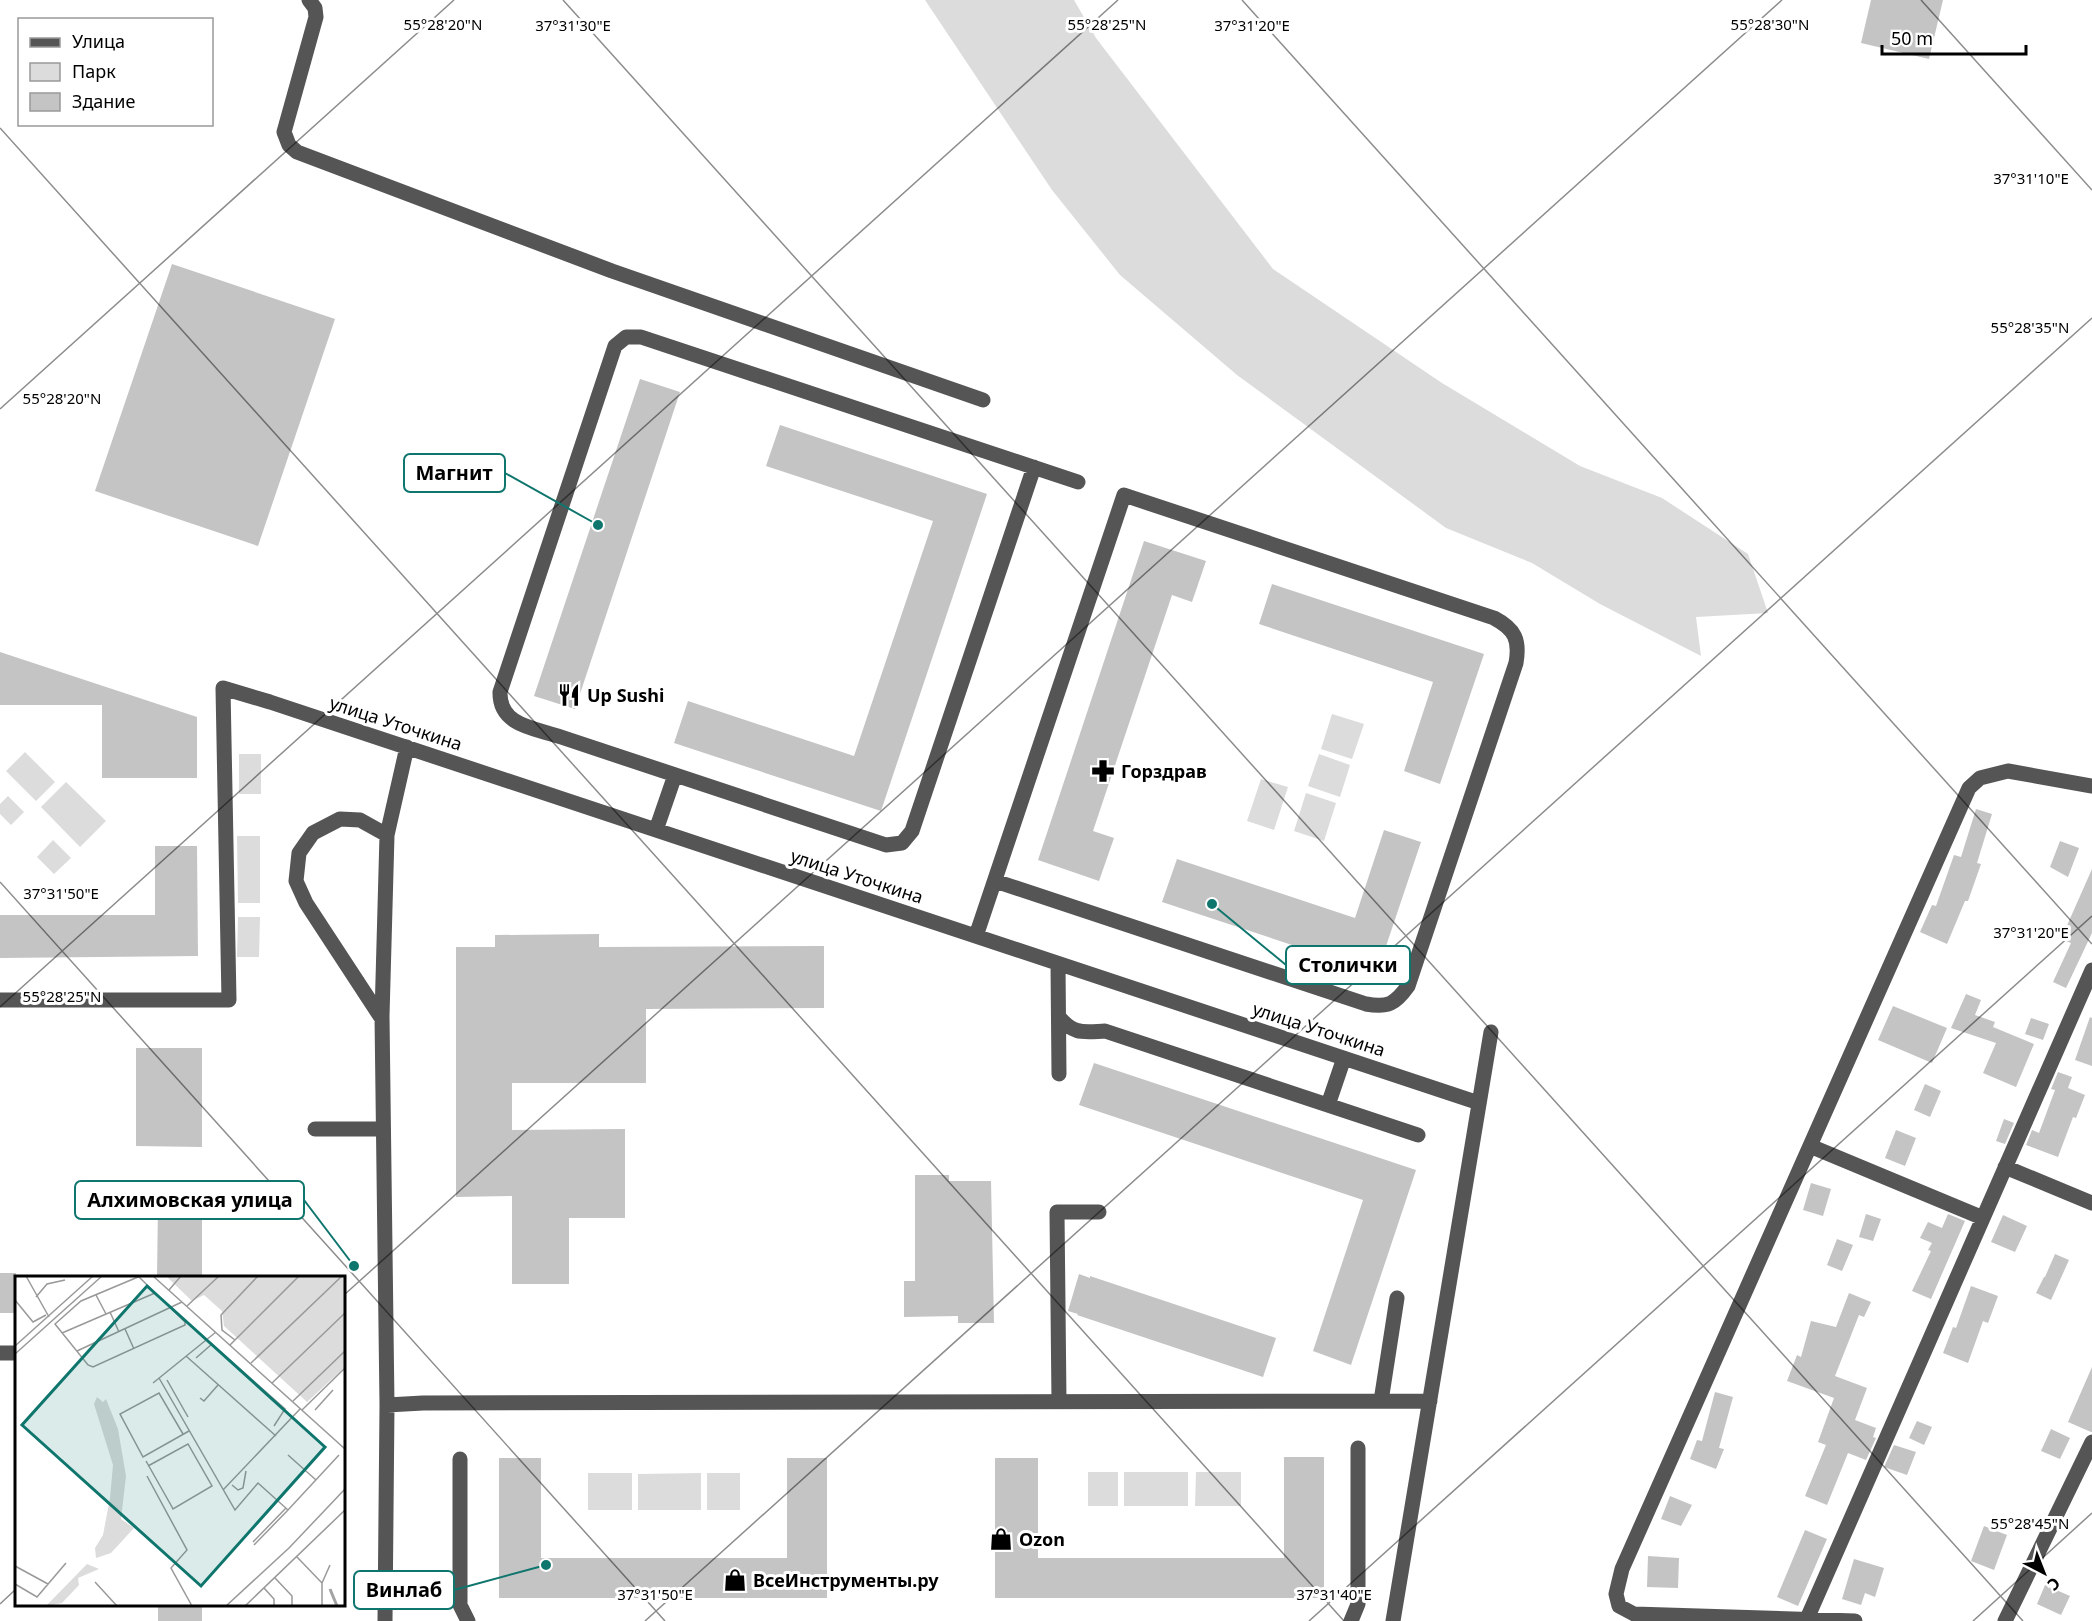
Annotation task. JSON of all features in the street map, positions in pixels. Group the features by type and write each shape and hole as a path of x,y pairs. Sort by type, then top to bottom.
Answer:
{"street":[{"path":"309,0 315,8 316,17 284,132 289,146 297,153 612,271 983,400"},
{"path":"1034,467 912,831 906,840 897,845 886,845 513,721 502,709 500,692 608,366 615,346 620,341 634,336 641,337 1034,467 1078,482"},
{"path":"976,936 1124,495 1494,618 1506,624 1517,640 1519,649 1516,663 1408,986 1400,998 1392,1003 1380,1006 1366,1004 995,881"},
{"name":"улица Уточкина","path":"0,1000 228,1000 223,688 1479,1103"},
{"path":"385,1621 387,1405 382,1019 387,835 407,747"},
{"path":"1855,1621 1634,1614 1619,1606 1616,1594 1623,1569 1969,788 1980,778 2008,771 2092,786"},
{"path":"656,830 675,775"},
{"path":"382,1019 306,903 296,881 299,853 313,833 340,819 360,820 387,835"},
{"path":"1059,964 1059,1074"},
{"path":"1806,1620 2092,970"},
{"path":"1059,1017 1068,1028 1077,1032 1105,1031 1418,1135"},
{"path":"1393,1621 1491,1032"},
{"path":"1328,1105 1344,1058"},
{"path":"315,1129 383,1129"},
{"path":"1810,1146 1983,1218"},
{"path":"2005,1167 2092,1203"},
{"path":"1059,1401 1057,1212 1099,1212"},
{"path":"1381,1401 1397,1298"},
{"path":"387,1405 423,1403 1430,1401"},
{"path":"2005,1621 2092,1442"},
{"path":"1351,1621 1358,1604 1358,1448"},
{"path":"460,1459 460,1605 468,1621"}],"green space":[{"path":"925,0 1074,0 1096,38 1273,269 1442,383 1580,466 1662,498 1748,554 1768,613 1696,617 1701,656 1600,604 1532,563 1446,528 1237,375 1120,275 1052,190"},
{"path":"1332,714 1364,724 1352,759 1321,749"},
{"path":"25,752 55,782 36,801 6,771"},
{"path":"239,754 261,754 261,794 239,794"},
{"path":"1319,754 1350,765 1340,797 1308,786"},
{"path":"1261,779 1288,787 1274,830 1247,821"},
{"path":"66,782 106,821 80,847 41,807"},
{"path":"1306,793 1336,803 1324,841 1294,831"},
{"path":"8,796 24,812 11,825 0,814 0,804"},
{"path":"237,836 260,836 260,903 238,903"},
{"path":"53,840 71,858 54,874 37,857"},
{"path":"238,917 260,917 259,957 237,957"},
{"path":"1088,1472 1118,1472 1118,1506 1088,1506"},
{"path":"1124,1472 1188,1472 1188,1506 1124,1506"},
{"path":"1196,1472 1241,1472 1241,1506 1195,1506"},
{"path":"588,1473 632,1473 632,1510 588,1510"},
{"path":"701,1473 701,1510 638,1510 638,1474"},
{"path":"707,1473 740,1473 740,1510 707,1510"}],"building":[{"path":"1871,0 1943,0 1929,59 1861,43"},
{"path":"172,264 335,319 258,546 95,491"},
{"path":"640,379 680,392 575,709 534,696"},
{"path":"780,425 987,494 881,811 674,743 688,701 854,756 933,521 766,466"},
{"path":"1144,541 1206,561 1192,602 1172,595 1093,831 1114,838 1099,881 1038,860"},
{"path":"1272,584 1484,654 1440,784 1404,771 1433,682 1259,624"},
{"path":"0,652 197,717 197,778 102,778 102,705 0,705"},
{"path":"1976,809 1992,814 1977,863 1981,864 1968,901 1965,901 1947,944 1920,932 1932,905 1936,906 1954,855 1961,857"},
{"path":"1384,830 1421,842 1377,973 1162,902 1177,859 1355,918"},
{"path":"2060,841 2079,848 2068,877 2050,867"},
{"path":"155,846 197,846 198,956 0,958 0,915 155,915"},
{"path":"2092,869 2092,933 2066,988 2053,982 2071,943 2061,939"},
{"path":"599,934 599,947 824,946 824,1008 646,1009 646,1083 512,1083 512,1130 625,1129 625,1218 569,1218 569,1284 512,1284 512,1196 456,1197 456,947 495,947 495,935"},
{"path":"1966,994 1981,1000 1975,1015 1995,1022 1993,1027 2034,1044 2016,1087 1983,1073 1996,1043 1951,1028"},
{"path":"1893,1006 1947,1028 1932,1063 1878,1040"},
{"path":"2090,1017 2092,1018 2092,1066 2075,1060"},
{"path":"2031,1018 2049,1024 2043,1040 2025,1034"},
{"path":"136,1048 202,1048 202,1147 136,1146"},
{"path":"1094,1063 1416,1170 1351,1365 1313,1351 1363,1200 1079,1105"},
{"path":"2058,1072 2072,1077 2068,1088 2085,1095 2076,1118 2073,1117 2058,1157 2026,1145 2032,1130 2039,1133 2055,1090 2051,1089"},
{"path":"1925,1084 1941,1091 1930,1117 1914,1110"},
{"path":"2004,1119 2014,1123 2005,1144 1996,1141"},
{"path":"1896,1130 1916,1138 1905,1166 1885,1158"},
{"path":"915,1175 949,1175 949,1181 991,1181 994,1323 958,1323 958,1316 904,1317 904,1281 915,1281"},
{"path":"1811,1183 1831,1189 1823,1216 1803,1210"},
{"path":"158,1203 202,1203 202,1276 157,1276"},
{"path":"1866,1214 1881,1219 1873,1241 1859,1237"},
{"path":"1948,1214 1965,1221 1931,1299 1912,1291 1931,1251 1928,1250 1932,1243 1920,1238 1928,1222 1942,1228"},
{"path":"2003,1215 2027,1226 2015,1252 1991,1242"},
{"path":"1837,1239 1853,1245 1842,1271 1827,1265"},
{"path":"2055,1254 2069,1260 2051,1300 2036,1293"},
{"path":"0,1273 16,1273 15,1313 0,1313"},
{"path":"1079,1274 1276,1338 1263,1377 1068,1311"},
{"path":"1971,1286 1998,1296 1988,1323 1983,1321 1968,1363 1943,1353 1953,1327 1956,1328"},
{"path":"1849,1293 1871,1302 1864,1317 1859,1315 1835,1376 1867,1388 1855,1420 1876,1428 1873,1437 1876,1438 1866,1460 1848,1453 1827,1505 1805,1496 1826,1445 1818,1442 1834,1398 1787,1381 1797,1355 1801,1357 1811,1321 1836,1327"},
{"path":"2092,1367 2092,1432 2091,1432 2068,1422"},
{"path":"1715,1392 1733,1397 1719,1448 1724,1449 1716,1469 1690,1459 1697,1440 1702,1441"},
{"path":"1917,1421 1932,1427 1924,1445 1909,1438"},
{"path":"2051,1429 2070,1438 2060,1459 2041,1451"},
{"path":"1894,1445 1916,1452 1907,1475 1884,1467"},
{"path":"1284,1457 1324,1457 1324,1598 995,1598 995,1458 1038,1458 1038,1558 1284,1558"},
{"path":"499,1458 541,1458 541,1558 787,1558 787,1458 827,1458 827,1598 499,1598"},
{"path":"1670,1496 1692,1505 1681,1526 1661,1519"},
{"path":"1984,1526 2007,1535 1994,1570 1971,1561"},
{"path":"1805,1530 1827,1539 1798,1606 1777,1597"},
{"path":"1648,1556 1679,1558 1678,1588 1647,1587"},
{"path":"1854,1559 1884,1568 1875,1597 1865,1593 1861,1605 1842,1599"},
{"path":"2045,1585 2070,1596 2061,1615 2037,1604"},
{"path":"158,1606 202,1606 202,1621 158,1621"}],"place":[{"name":"Магнит","path":"598,525"},
{"name":"Up Sushi","path":"569,695"},
{"name":"Горздрав","path":"1103,771"},
{"name":"Столички","path":"1212,904"},
{"name":"Алхимовская улица","path":"354,1266"},
{"name":"Ozon","path":"1001,1539"},
{"name":"Винлаб","path":"546,1565"},
{"name":"ВсеИнструменты.ру","path":"735,1580"}]}
